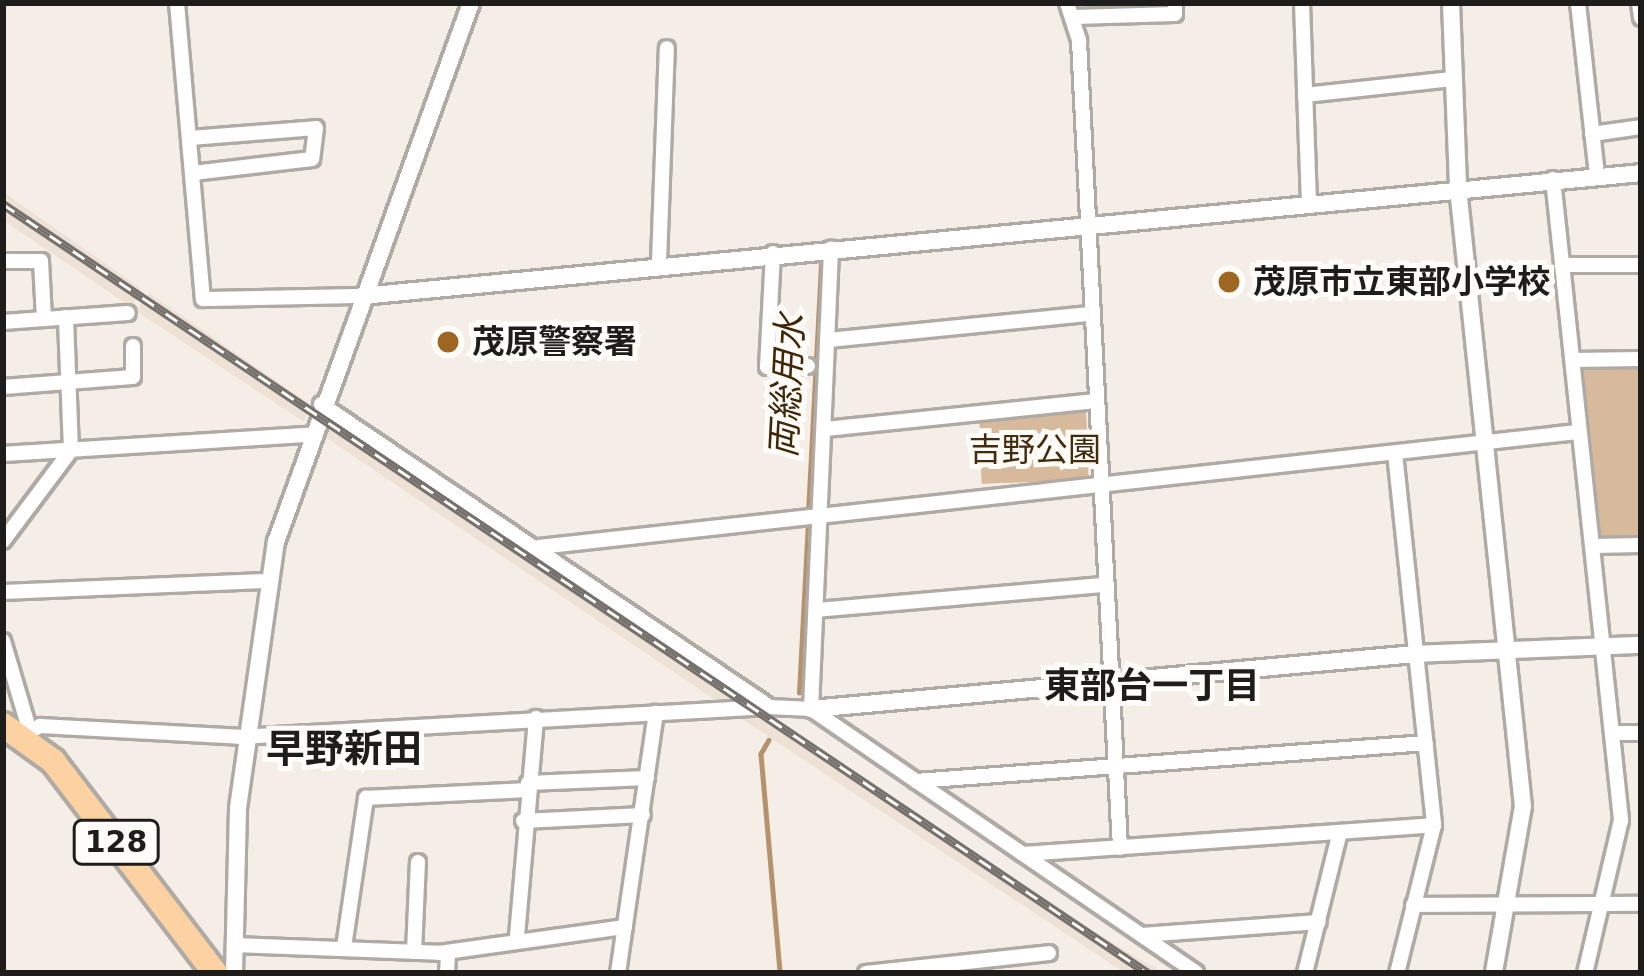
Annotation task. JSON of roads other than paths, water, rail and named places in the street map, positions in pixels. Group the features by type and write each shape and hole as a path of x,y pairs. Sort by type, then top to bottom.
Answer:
{"highway":[{"name":"128","path":"18,731 53,761 215,973"}],"street":[{"path":"177,3 208,303 362,296 659,262 1641,173"},
{"path":"234,973 248,736 269,581 309,435 471,3"},
{"path":"1120,848 1071,10 1175,14 1175,3"},
{"path":"1302,3 1310,202"},
{"path":"1450,3 1458,188 1510,647 1523,832 1494,973"},
{"path":"1578,3 1598,176"},
{"path":"1639,3 1641,18"},
{"path":"659,262 668,48"},
{"path":"1305,94 1453,79"},
{"path":"1592,134 1641,127"},
{"path":"190,138 316,128 312,159 193,173"},
{"path":"1553,179 1602,645 1616,733 1621,820 1586,973"},
{"path":"811,710 831,248"},
{"path":"773,253 767,367 808,366"},
{"path":"3,261 41,261 44,319"},
{"path":"1562,265 1641,265"},
{"path":"3,322 128,313"},
{"path":"829,340 1088,314"},
{"path":"3,541 71,450 66,317"},
{"path":"3,387 133,377 133,346"},
{"path":"1573,360 1641,359"},
{"path":"825,429 1094,401"},
{"path":"321,404 770,707"},
{"path":"539,548 1578,432"},
{"path":"3,454 309,435"},
{"path":"1395,452 1434,825 1397,973"},
{"path":"1593,546 1641,545"},
{"path":"3,592 269,581"},
{"path":"816,610 1104,584"},
{"path":"3,641 18,731 248,736 770,707 811,710 1415,654 1641,645"},
{"path":"811,710 1196,973"},
{"path":"618,973 656,713"},
{"path":"517,936 523,821 536,718"},
{"path":"1616,733 1641,733"},
{"path":"916,781 1426,743"},
{"path":"344,947 366,798 647,778"},
{"path":"523,821 643,814"},
{"path":"1621,820 1641,820"},
{"path":"1024,854 1434,825"},
{"path":"1305,973 1340,832"},
{"path":"415,952 418,862"},
{"path":"1413,905 1641,904"},
{"path":"1142,935 1319,922"},
{"path":"234,945 448,952 517,936 625,927"},
{"path":"447,973 448,952"},
{"path":"866,973 1049,952"}],"waterway":[{"name":"両総用水","path":"808,513 821,261"},
{"name":"両総用水","path":"799,693 808,522"},
{"name":"両総用水","path":"769,740 761,754 780,973"}],"railway":[{"path":"3,204 1148,973"}],"place":[{"name":"茂原市立東部小学校","path":"1229,282"},
{"name":"茂原警察署","path":"448,342"}],"district":[{"name":"東部台一丁目","path":"1152,686"},
{"name":"早野新田","path":"344,749"}],"park label":[{"name":"吉野公園","path":"1035,450"}]}
